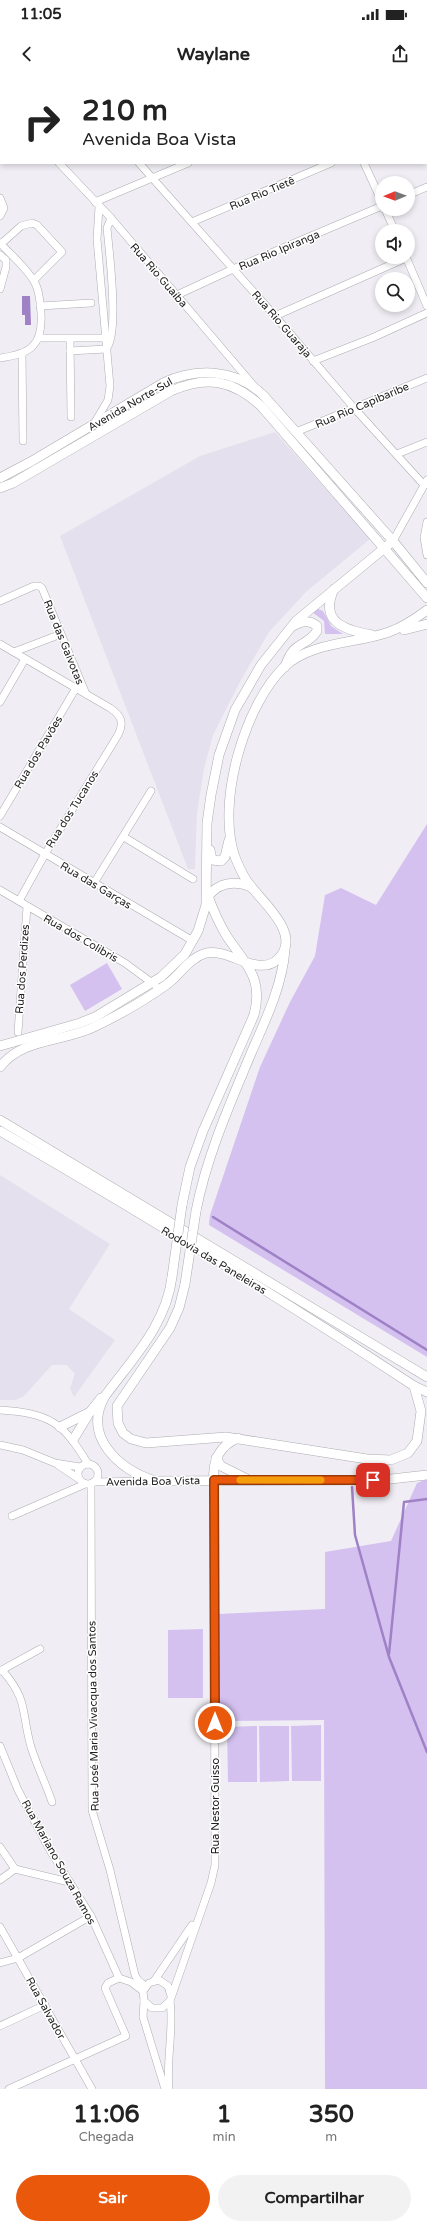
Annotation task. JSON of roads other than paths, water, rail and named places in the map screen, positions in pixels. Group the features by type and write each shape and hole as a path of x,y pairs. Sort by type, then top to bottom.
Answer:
{"main road":[{"name":"Avenida Norte-Sul","path":"0,478 94,425 163,382 186,374 208,372 227,375 244,380 257,389 393,541 427,582"},
{"name":"Avenida Norte-Sul","path":"0,488 13,483 171,391 196,382 215,382 236,388 261,406 427,598"},
{"path":"0,1046 87,1020 151,982 173,967 193,941 201,923 208,896 207,823 215,770 232,716 261,665 288,629 303,614 386,549 393,541"},
{"path":"335,588 329,602 330,613 334,621 348,629 376,636"},
{"path":"285,667 316,650 389,632 412,622 427,610"},
{"path":"207,823 210,856 216,862 221,861 225,857 228,846 232,780 244,737 268,688 285,667 294,648 312,637 317,629 313,623 306,622 288,629"},
{"path":"389,632 399,632 427,624"},
{"path":"229,825 234,855 251,887 270,908 285,934 282,968 273,1002 215,1140 203,1178 196,1211 185,1284 179,1308 170,1328 119,1401 116,1412 118,1423 127,1437 141,1443 215,1437 238,1438 385,1460 397,1458 408,1453 422,1436 421,1411 414,1386"},
{"path":"208,896 216,888 227,884 239,883 251,887"},
{"path":"155,1481 138,1474 122,1464 105,1446 100,1434 98,1421 102,1401 160,1320 169,1298 182,1205 196,1149 256,1008 256,982 252,971 225,933 208,896"},
{"path":"0,1067 9,1056 21,1049 88,1030 159,989 190,961 204,954 218,952 260,966 270,965 282,955 285,945"},
{"name":"Rodovia das Paneleiras","path":"0,1120 427,1377"},
{"name":"Rodovia das Paneleiras","path":"0,1131 102,1190 329,1330 414,1386 427,1392"},
{"path":"73,1440 90,1412 128,1365"},
{"path":"60,1426 90,1412"},
{"path":"214,1480 216,1458 227,1444 238,1438"},
{"path":"216,1458 221,1466 249,1480"},
{"name":"Avenida Boa Vista","path":"155,1481 382,1480 427,1475"}],"street":[{"name":"Rua Rio Guaíba","path":"60,164 97,205 111,218 257,389"},
{"name":"Rua Rio Guaraja","path":"140,164 234,269 354,408 397,454 426,482"},
{"path":"109,338 96,226 97,205 186,164"},
{"name":"Rua Rio Tietê","path":"192,222 329,164"},
{"path":"364,164 375,187"},
{"path":"415,192 427,187"},
{"path":"0,198 4,206 0,216"},
{"name":"Rua Rio Ipiranga","path":"177,295 375,209"},
{"path":"94,425 105,407 109,393 106,349 113,314 107,228 111,218"},
{"path":"0,358 22,353 34,346 40,338 40,306 38,290 34,280 0,243 21,226 32,223 37,225 62,252 34,280"},
{"path":"96,226 118,228"},
{"path":"0,255 6,260 6,267 0,289"},
{"path":"275,316 392,264"},
{"path":"409,264 427,306"},
{"path":"40,306 91,303"},
{"path":"313,361 372,338 427,313"},
{"path":"40,338 109,338"},
{"path":"70,339 71,416"},
{"path":"70,351 106,349"},
{"path":"22,353 23,441"},
{"name":"Rua Rio Capibaribe","path":"296,432 427,378"},
{"path":"397,454 427,442"},
{"path":"393,541 426,482"},
{"path":"427,522 427,555"},
{"name":"Rua das Gaivotas","path":"0,601 39,586 44,591 86,694"},
{"path":"14,652 61,634"},
{"path":"0,644 86,694"},
{"path":"0,702 25,659"},
{"name":"Rua dos Pavões","path":"0,816 76,688"},
{"name":"Rua dos Tucanos","path":"18,902 122,726 120,716 86,694"},
{"path":"94,883 124,837 151,791"},
{"name":"Rua das Garças","path":"0,827 193,941"},
{"path":"124,837 193,878"},
{"name":"Rua dos Colibris","path":"0,890 18,902 129,966 159,989"},
{"name":"Rua dos Perdizes","path":"18,1032 27,907"},
{"path":"0,1410 39,1415 60,1426 73,1440 88,1464 94,1466 97,1471 97,1477 90,1483 12,1516"},
{"path":"0,1445 31,1452 55,1463 78,1479 90,1483"},
{"path":"55,1463 80,1468 88,1464"},
{"path":"78,1479 80,1468"},
{"name":"Rua Nestor Guisso","path":"168,2089 168,2051 171,2018 170,1998 199,1913 211,1883 215,1865 214,1480"},
{"name":"Avenida Boa Vista","path":"90,1483 155,1481"},
{"name":"Rua José Maria Vivacqua dos Santos","path":"90,1483 92,1810 110,1870 135,1975 144,1989"},
{"path":"40,1650 1,1671 14,1684 20,1695 31,1748 52,1802"},
{"name":"Rua Mariano Souza Ramos","path":"0,1746 18,1790 69,1882 91,1916 119,1978"},
{"path":"0,1847 15,1869 69,1882"},
{"path":"0,1880 15,1869"},
{"name":"Rua Nestor Guisso","path":"154,1980 199,1913"},
{"path":"0,1964 18,1958 91,1916"},
{"name":"Rua Salvador","path":"0,1927 92,2089"},
{"path":"9,2089 126,2036 105,1988 108,1983 119,1978 132,1982 144,1989"},
{"path":"144,2001 148,2005 157,2009 167,2005 170,1998 170,1990 164,1982 154,1980 144,1989 143,2017 165,2089"},
{"path":"0,2026 45,2005"}],"waterway":[{"path":"213,1217 427,1350"},
{"path":"352,1487 355,1535 389,1657 427,1752"},
{"path":"389,1654 404,1502 427,1499"}]}
